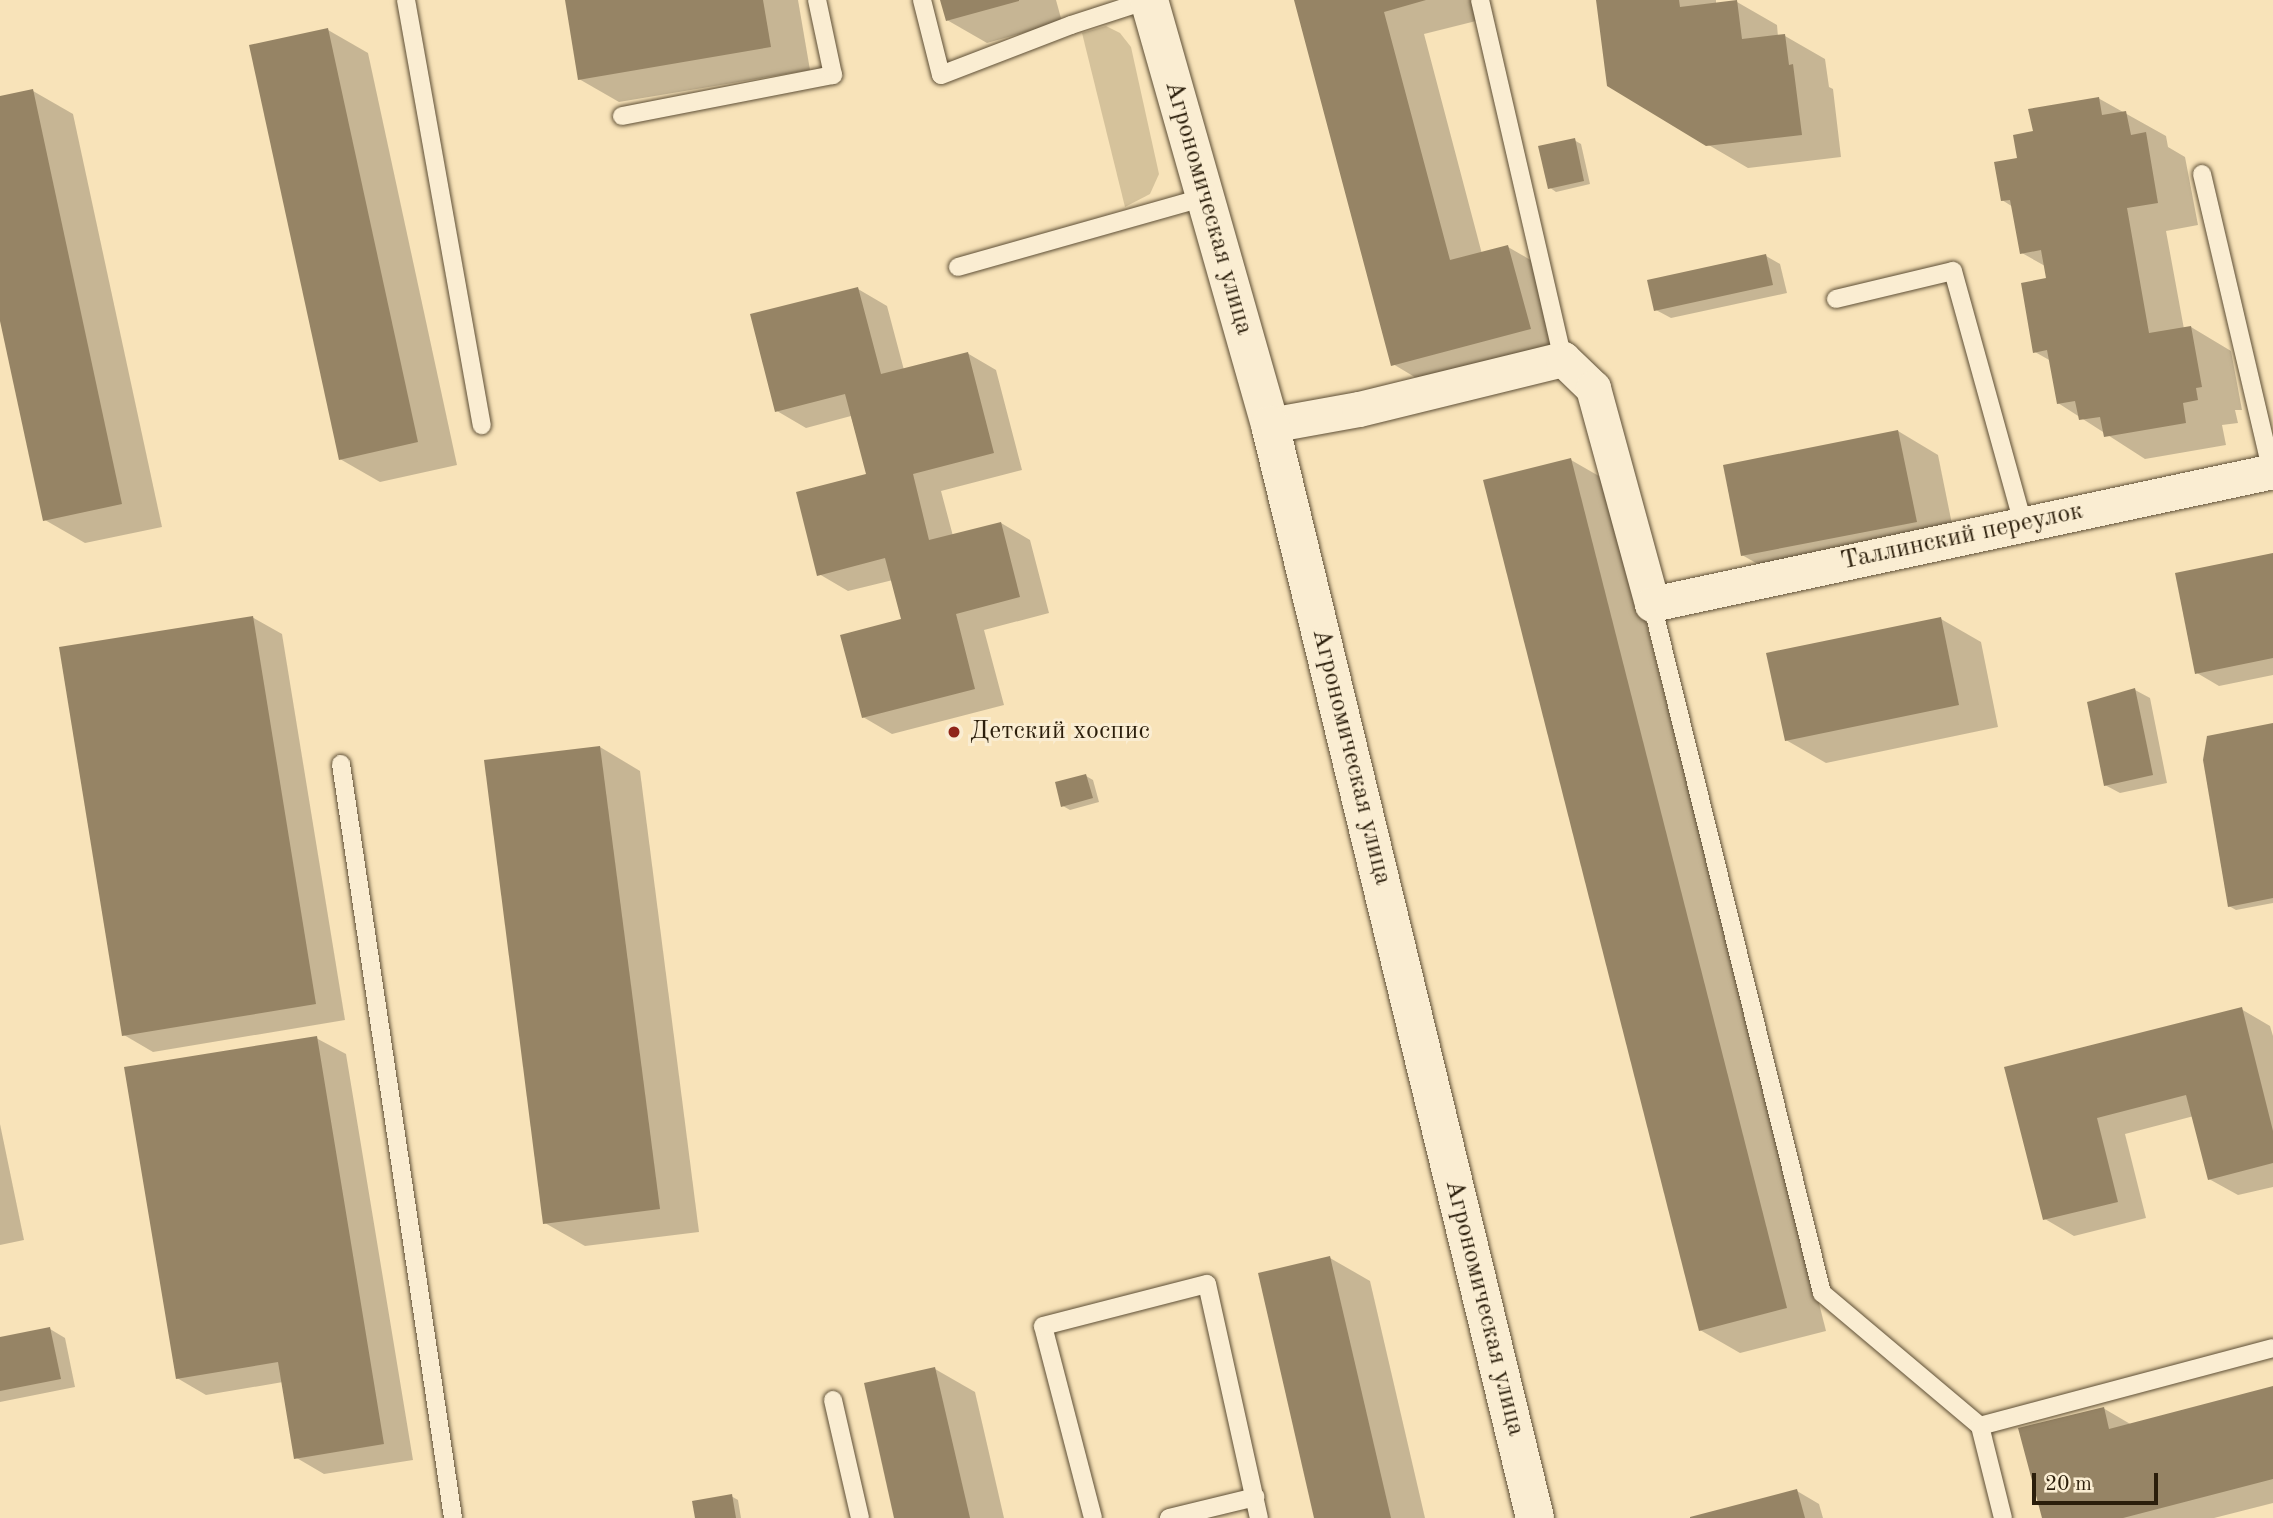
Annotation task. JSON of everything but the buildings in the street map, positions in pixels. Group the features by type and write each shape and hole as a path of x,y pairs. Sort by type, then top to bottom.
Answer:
{"street":[{"name":"Агрономическая улица","path":"1148,0 1270,425 1535,1518"},
{"path":"1270,425 1359,409 1563,359 1593,388 1652,604"},
{"name":"Таллинский переулок","path":"1652,604 2273,472"}],"lane":[{"path":"406,0 482,425"},
{"path":"622,116 833,75 817,0"},
{"path":"922,0 941,75 1071,25 1148,0"},
{"path":"1480,0 1563,359"},
{"path":"2202,174 2273,472"},
{"path":"958,267 1205,197"},
{"path":"1836,299 1953,271 2023,523"},
{"path":"1652,604 1822,1293 1980,1426 2003,1518"},
{"path":"341,764 453,1518"},
{"path":"1093,1518 1043,1326 1207,1284 1259,1518"},
{"path":"1980,1426 2273,1348"},
{"path":"833,1400 860,1518"},
{"path":"1169,1518 1255,1497"}],"shaded area":[{"path":"1106,26 1120,33 1131,47 1159,174 1150,194 1125,207 1082,33"}],"place":[{"name":"Детский хоспис","path":"954,732"}]}
